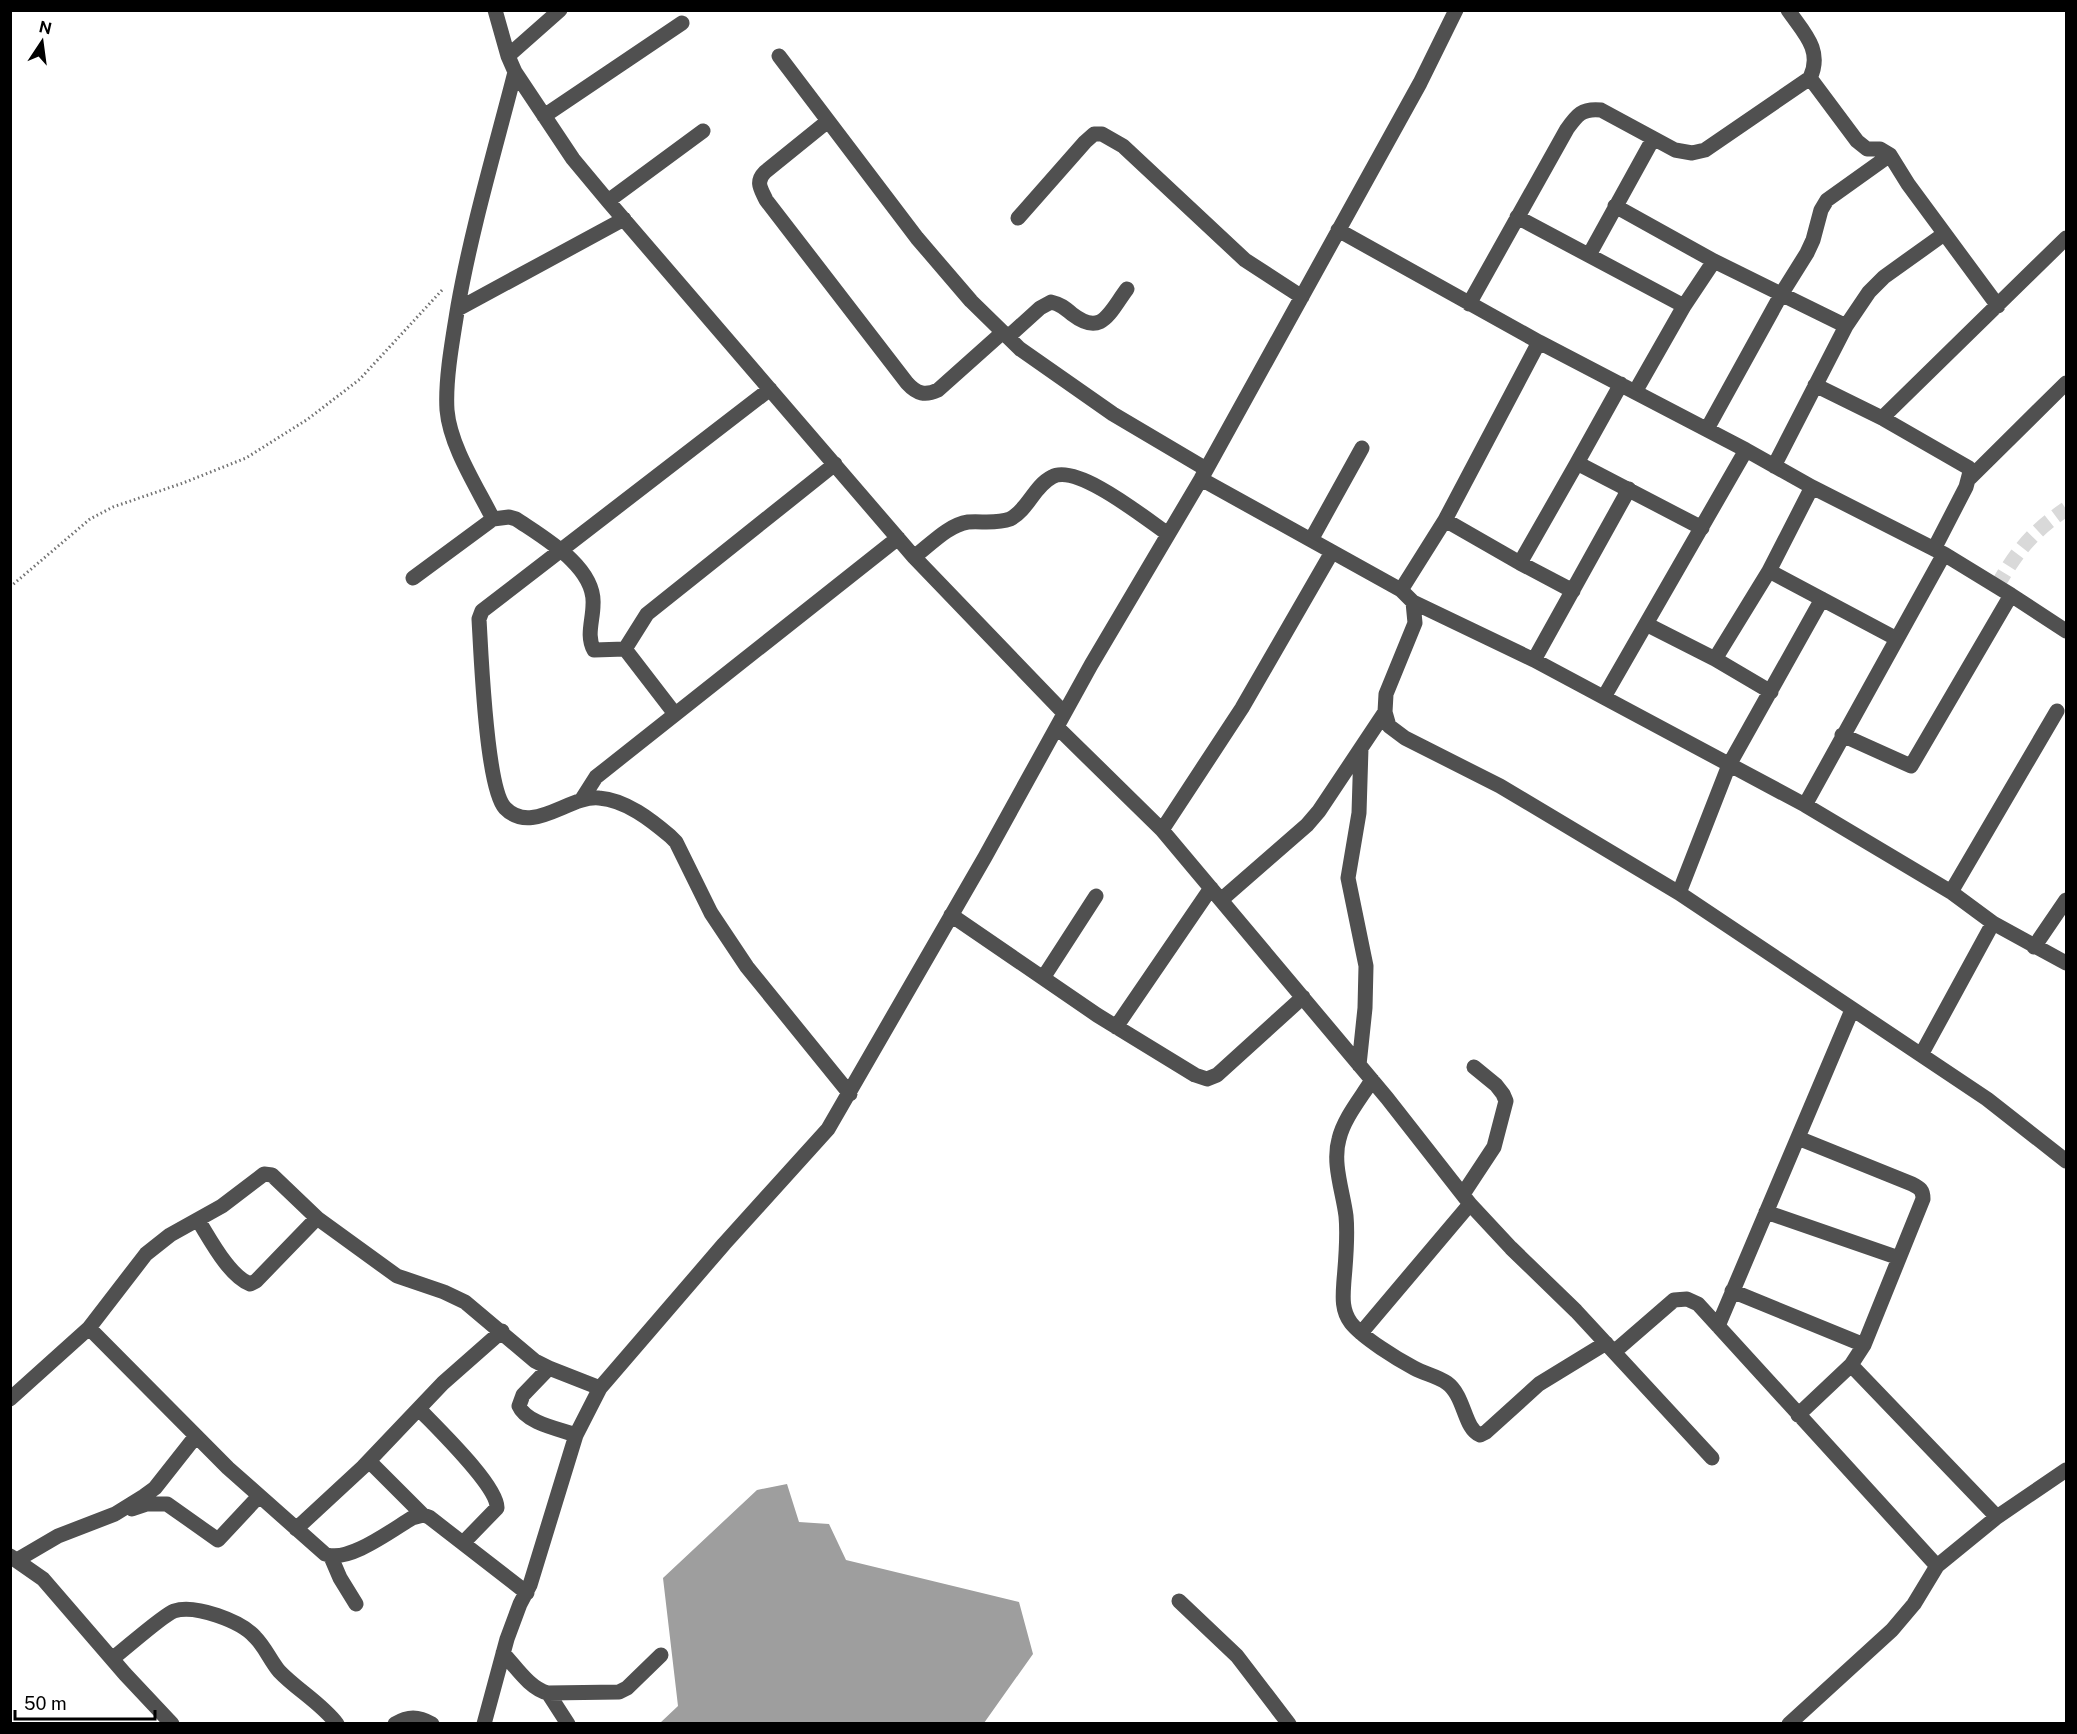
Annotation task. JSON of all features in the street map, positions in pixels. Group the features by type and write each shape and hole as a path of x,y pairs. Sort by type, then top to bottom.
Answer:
{"street":[{"path":"495,10 515,72 573,159 914,557 1064,713"},
{"path":"508,56 560,10"},
{"path":"484,1724 503,1653 520,1604 527,1593 576,1436 600,1388 724,1244 828,1129 850,1094 1064,713 1204,474 1420,82 1456,10"},
{"path":"1469,304 1577,115 1589,109 1601,110 1653,139 1684,153 1705,150 1810,78 1816,67 1815,53 1788,10"},
{"path":"544,116 682,23"},
{"path":"779,56 917,238 971,301 1027,354 1204,474 1311,540 1401,590 1413,602 1534,660 1730,765 1951,892 1993,923 2067,963"},
{"path":"493,519 461,455 450,427 447,410 451,346 466,263 515,72"},
{"path":"1810,78 1857,141 1867,149 1880,149 1890,156 1998,306"},
{"path":"828,121 765,172 758,183 766,200 916,392 929,394 938,390 1040,308 1052,302 1059,303 1091,325 1099,323 1127,290"},
{"path":"608,201 704,131"},
{"path":"1018,218 1085,142 1094,134 1102,134 1123,146 1245,260 1302,297"},
{"path":"1589,255 1653,139"},
{"path":"1707,429 1782,293 1807,253 1821,210 1827,200 1890,156"},
{"path":"1616,206 1714,261 1846,326"},
{"path":"1517,217 1684,306"},
{"path":"458,309 624,219"},
{"path":"1338,230 1539,342 1939,552 2067,631"},
{"path":"1774,466 1846,326 1869,292 1884,278 1944,234"},
{"path":"1882,418 2067,238"},
{"path":"1520,563 1576,463 1714,261"},
{"path":"1401,590 1445,520 1539,342"},
{"path":"1970,478 2067,383"},
{"path":"1804,806 1897,639 1939,552 1970,478 1970,472 1964,464 1882,418 1815,385"},
{"path":"770,389 482,611 479,619 482,673 493,781 505,807 515,814 529,818 540,816 582,799 597,797 613,800 629,807 658,826 676,842 711,913 747,967 850,1094"},
{"path":"1311,540 1362,448"},
{"path":"1604,697 1746,450"},
{"path":"1576,463 1702,528"},
{"path":"625,650 647,614 835,464"},
{"path":"914,557 956,526 967,522 1006,520 1016,516 1045,482 1053,476 1066,474 1078,476 1093,484 1168,534"},
{"path":"1715,659 1769,571 1812,487"},
{"path":"1534,660 1629,489"},
{"path":"413,578 493,519 509,517 516,519 561,550 578,567 593,592 590,643 594,650 625,650"},
{"path":"1445,520 1573,591"},
{"path":"582,799 596,777 898,538"},
{"path":"1162,830 1242,708 1332,552"},
{"path":"1769,571 1897,639"},
{"path":"1842,735 1911,766 2011,595"},
{"path":"1679,893 1730,765 1822,599"},
{"path":"1413,602 1415,623 1386,694 1384,712 1389,726 1405,738 1500,786 1679,893 1987,1099 2067,1161"},
{"path":"1646,624 1715,659 1771,692"},
{"path":"625,650 675,714"},
{"path":"1951,892 2057,711"},
{"path":"1116,1027 1216,894 1307,825 1319,811 1384,712"},
{"path":"1057,727 1162,830 1372,1080 1466,1199 1511,1248 1576,1311 1712,1458"},
{"path":"1359,1065 1366,975 1364,951 1348,878 1359,813 1361,748"},
{"path":"1044,978 1096,896"},
{"path":"2034,946 2067,900"},
{"path":"951,915 1116,1027 1195,1075 1207,1078 1217,1075 1303,997"},
{"path":"1921,1056 1993,923"},
{"path":"1718,1326 1852,1010"},
{"path":"1361,1334 1466,1199 1494,1147 1506,1101 1496,1085 1474,1067"},
{"path":"1372,1080 1341,1131 1337,1151 1347,1244 1343,1303 1346,1315 1361,1334 1414,1368 1437,1377 1452,1387 1460,1398 1474,1432 1480,1435 1485,1432 1539,1384 1610,1348 1674,1300 1687,1299 1698,1304 1937,1566"},
{"path":"1798,1138 1920,1188 1923,1199 1864,1345 1851,1365 1798,1415"},
{"path":"10,1399 89,1328 146,1254 170,1235 222,1206 264,1174 272,1175 317,1218 396,1276 444,1292 465,1302 535,1360 549,1368 600,1388"},
{"path":"1766,1212 1899,1258"},
{"path":"198,1220 228,1265 243,1281 250,1284 256,1281 317,1218"},
{"path":"1732,1292 1864,1345"},
{"path":"89,1328 196,1436 325,1554 331,1557 351,1553 412,1518 423,1515"},
{"path":"296,1529 369,1461 443,1383 502,1331"},
{"path":"1851,1365 1997,1516"},
{"path":"549,1368 523,1395 519,1406 528,1418 576,1436"},
{"path":"419,1409 475,1469 497,1501 497,1508 463,1543"},
{"path":"115,1514 155,1488 196,1436"},
{"path":"369,1461 423,1515 429,1517 527,1593"},
{"path":"1789,1724 1892,1630 1914,1604 1937,1566 1997,1516 2067,1470"},
{"path":"172,1724 112,1659 44,1579 14,1558 58,1536 147,1504 166,1504 218,1540 259,1496"},
{"path":"331,1557 340,1578 356,1604"},
{"path":"1179,1601 1237,1656 1290,1724"},
{"path":"112,1659 174,1611 196,1611 210,1614 244,1626 262,1644 279,1670 320,1705 337,1724"},
{"path":"503,1653 533,1685 540,1691 548,1693 619,1692 627,1688 661,1655"},
{"path":"548,1693 568,1724"},
{"path":"395,1724 405,1718 417,1718 432,1724"}],"path":[{"path":"10,587 90,519 113,507 246,458 308,419 360,379 466,263"}],"shaded area":[{"path":"787,1484 799,1522 829,1524 846,1560 1019,1602 1033,1654 984,1723 660,1723 678,1706 663,1578 757,1490"}],"tunnel":[{"path":"1997,586 2011,562 2026,543 2066,509"}]}
